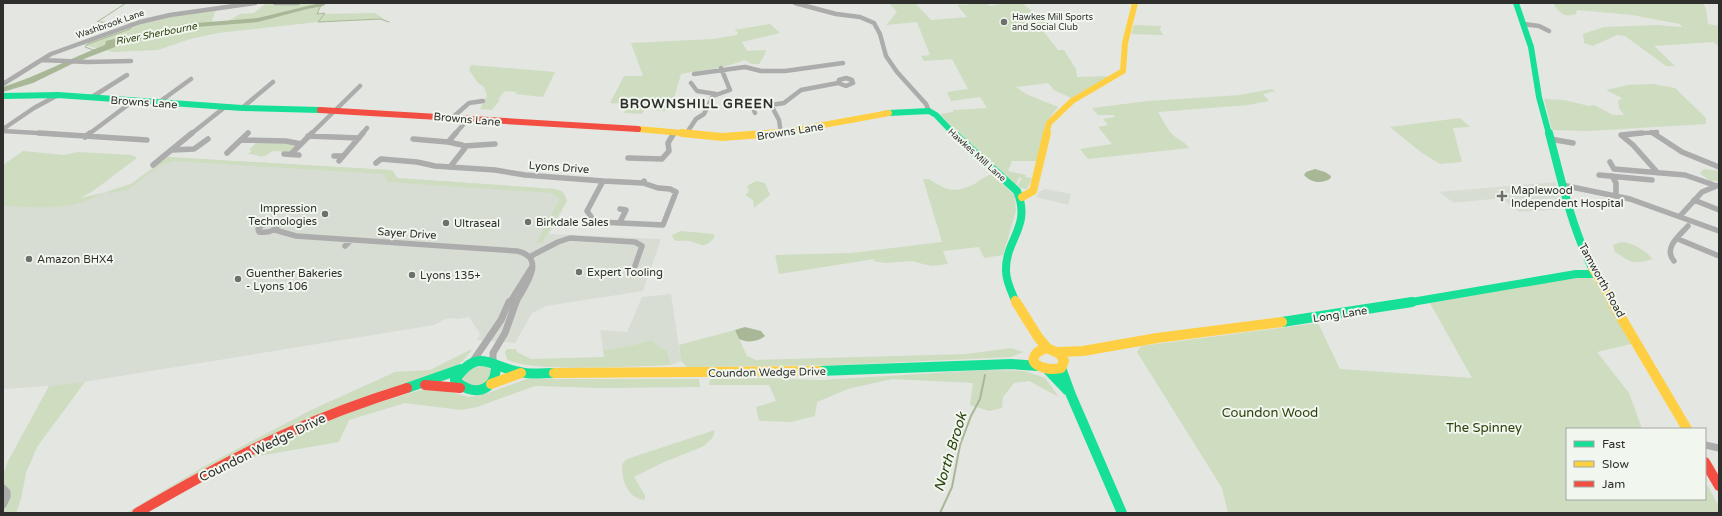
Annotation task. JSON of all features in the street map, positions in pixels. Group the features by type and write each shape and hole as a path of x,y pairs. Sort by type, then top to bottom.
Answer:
{"main road":[{"path":"1122,513 1071,395 1062,364 1062,355 1048,348 1038,339 1009,288 1006,278 1007,259 1024,212 1022,197 1033,191 1049,123 1052,118 1073,100 1123,71 1125,43 1135,3"},
{"name":"Tamworth Road","path":"1516,3 1531,47 1539,97 1562,185 1580,243 1596,274 1686,428"},
{"name":"Browns Lane","path":"3,96 58,95 133,102 242,108 394,113 675,132 734,138 782,134 890,113 929,111"},
{"name":"Hawkes Mill Lane","path":"929,111 936,115 960,141 1022,197"},
{"name":"Long Lane","path":"1058,352 1083,351 1157,338 1246,328 1459,295 1576,274 1596,274"},
{"path":"1038,339 1034,362 1038,366 1048,370 1071,395"},
{"path":"1035,353 1048,348"},
{"name":"Long Lane","path":"1062,364 1083,351"},
{"name":"Coundon Wedge Drive","path":"1011,364 1035,353"},
{"name":"Coundon Wedge Drive","path":"137,513 236,457 275,438 344,409 377,397 416,386 462,369 472,363 483,361 522,373 803,371 1011,364 1038,366"},
{"path":"1048,370 1062,364"},
{"path":"490,384 498,374 495,365"},
{"path":"460,388 455,380 458,372 462,369"},
{"name":"Coundon Wedge Drive","path":"416,386 439,384 473,391 522,373"},
{"path":"1706,464 1719,486"}],"street":[{"name":"Washbrook Lane","path":"3,84 40,60 64,49 145,21 170,15 255,3"},
{"path":"275,3 298,3"},
{"name":"Hawkes Mill Lane","path":"795,3 836,14 860,17 874,23 880,34 886,56 897,72 926,104 929,111"},
{"path":"1523,24 1539,26 1549,31"},
{"path":"40,60 70,62 122,62 131,60"},
{"path":"694,74 721,69 748,67 761,71 785,71 841,63 842,70"},
{"path":"686,134 696,119 704,114 712,97 730,89 721,69"},
{"path":"92,97 125,77"},
{"path":"158,103 189,81 182,82"},
{"path":"242,108 273,82"},
{"path":"691,83 695,90 712,92 716,94"},
{"path":"755,113 753,108 784,103 801,90 838,83"},
{"path":"291,154 360,86"},
{"path":"3,130 34,108 58,95"},
{"path":"452,118 465,105 476,101 483,101"},
{"path":"85,137 133,102"},
{"path":"772,105 779,120 782,134"},
{"path":"153,165 225,107"},
{"path":"448,142 468,119"},
{"path":"339,161 367,128"},
{"path":"3,130 85,137 140,140 147,138"},
{"path":"628,158 665,157 669,151 668,143 675,132"},
{"path":"1657,172 1633,145 1621,136 1654,132 1682,152 1719,167"},
{"path":"237,151 228,152 248,133"},
{"path":"308,136 359,138"},
{"path":"1550,139 1573,143"},
{"path":"241,140 286,141 301,144"},
{"path":"416,140 448,142 464,146 491,146"},
{"path":"173,150 190,150 209,142"},
{"path":"450,167 464,146"},
{"path":"284,154 299,155"},
{"path":"334,156 343,156"},
{"name":"Lyons Drive","path":"376,163 383,157 406,164 603,181 644,181 656,187 671,189 676,192 663,226 620,222 599,222 589,215 587,211 603,181"},
{"path":"1610,162 1614,169 1657,172 1685,176 1717,185"},
{"path":"1598,175 1652,180"},
{"path":"1612,176 1616,183 1616,195"},
{"path":"1562,185 1616,195 1680,216 1719,231"},
{"path":"1680,216 1703,190 1717,185"},
{"path":"1694,200 1719,210"},
{"path":"620,222 626,210"},
{"path":"1674,261 1668,252 1670,247 1688,226"},
{"name":"Sayer Drive","path":"275,230 296,236 517,251 526,253 532,259"},
{"path":"472,363 501,320 505,309 532,259 558,242 570,238 635,242 642,246 635,266"},
{"path":"1678,239 1719,256"},
{"path":"345,246 351,240"},
{"path":"495,365 493,353 508,326 514,307 534,270 532,259"},
{"path":"1706,445 1719,448"},
{"path":"3,488 7,492 7,497 3,505"}],"shaded area":[{"path":"168,157 389,170 393,171 397,178 555,189 563,192 567,201 549,234 661,239 643,291 546,306 532,313 515,343 477,340 480,334 469,317 458,319 451,318 434,325 65,385 3,389 3,199 65,204 131,184"},
{"path":"1315,169 1325,172 1331,176 1330,179 1323,182 1316,182 1310,180 1304,175 1306,172"},
{"name":"Maplewood Independent Hospital","path":"1556,182 1561,209 1519,212 1501,198 1454,203 1439,192"},
{"path":"1045,189 1071,194 1068,205 1036,197 1039,192"},
{"path":"671,294 681,361 671,365 667,350 661,348 652,340 634,345 603,350 600,330 627,332 642,297"},
{"path":"745,327 761,331 765,336 759,340 752,341 739,339 735,330"}],"green space":[{"path":"324,3 319,9 318,14 375,13 384,19 318,22 218,33 190,39 158,50 113,52 79,44 145,22 216,9 211,24 225,23 240,14 254,13 265,4 286,5"},
{"path":"889,3 915,3 931,20 967,17 957,5 987,3 990,6 1005,3 1022,3 1050,26 1044,32 1058,50 1064,50 1076,69 1077,77 1112,76 1071,98 1054,90 1048,83 1016,87 1026,94 1058,107 1046,122 1037,161 1012,161 1008,171 1032,178 1027,189 1020,188 1020,186 1017,186 1022,178 1019,178 1016,185 1012,182 968,145 940,114 953,112 953,110 987,108 980,97 951,101 947,92 968,89 952,59 924,61 921,56 930,55 917,22 886,25 897,12"},
{"path":"1555,3 1703,3 1706,9 1708,24 1719,26 1719,46 1713,42 1654,46 1675,66 1666,66 1625,36 1617,35 1593,46 1584,43 1583,34 1604,27 1657,25 1682,27 1680,24 1632,15 1577,10 1576,14 1566,15 1559,11 1554,5"},
{"path":"770,24 780,33 742,42 747,51 766,50 759,64 752,64 745,60 727,66 681,74 674,98 676,101 665,111 653,110 655,106 647,106 642,114 624,113 628,104 610,103 624,76 643,76 631,43 713,39 737,35 738,32 734,30"},
{"path":"1134,25 1161,26 1160,30 1163,35 1131,34"},
{"path":"471,65 555,72 543,97 515,94 517,92 505,91 498,99 500,100 492,110 480,109 487,96 484,87 478,83 469,70"},
{"path":"1653,84 1675,88 1706,118 1706,124 1588,131 1552,130 1544,99 1564,100 1589,106 1594,105 1613,115 1624,115 1619,108 1618,101 1622,98 1606,90 1628,85"},
{"path":"1272,89 1275,91 1263,94 1269,101 1248,105 1158,112 1171,133 1184,142 1189,148 1088,159 1080,149 1112,144 1098,127 1108,125 1103,119 1115,117 1113,115 1098,115 1092,108 1148,101 1240,95"},
{"path":"1460,118 1470,127 1453,128 1462,162 1440,164 1422,153 1390,127"},
{"path":"257,142 282,142 297,145 292,152 272,151 265,156 248,154 252,150 249,150"},
{"path":"23,151 65,155 77,152 132,155 137,158 93,191 80,198 103,193 91,199 67,206 3,206 3,165"},
{"path":"168,157 389,170 393,171 397,178 555,189 563,192 567,201 542,243 536,243 560,199 552,193 387,182 384,174 174,161 159,166 129,189 108,194 110,191 131,184"},
{"path":"1704,169 1719,171 1719,181 1710,181 1700,173"},
{"path":"992,174 1015,196 1016,211 1003,255 984,258 979,247 943,251 948,264 931,266 911,261 885,263 873,261 875,259 779,274 775,255 851,253 942,242 923,179 929,179 951,190 957,190 976,183"},
{"path":"756,181 765,183 770,195 754,208 753,200 745,195 749,192 747,186"},
{"path":"681,231 714,234 714,238 704,245 690,241 674,240 672,235"},
{"path":"1621,242 1638,248 1653,259 1641,262 1629,261 1615,252 1613,245"},
{"path":"1578,276 1591,278 1597,283 1631,344 1597,352 1629,393 1642,428 1566,428 1566,500 1706,500 1706,485 1708,486 1719,507 1719,513 1228,513 1222,488 1137,352 1141,346 1318,323 1340,369 1472,378 1430,303"},
{"path":"735,330 747,356 756,360 967,354 1011,348 1023,352 1011,357 842,365 687,367 681,361 679,345"},
{"path":"652,340 661,348 667,350 671,365 585,368 536,366 518,363 507,359 505,352 507,349 516,349 517,352 531,359 604,357 603,350 634,345"},
{"path":"472,350 463,361 453,368 198,472 131,513 126,513 203,467 309,411 395,372 430,370"},
{"path":"486,366 491,370 491,377 485,383 480,386 469,387 463,383 463,376 468,370"},
{"path":"985,370 1025,371 1045,378 1059,397 1029,381 1014,383 1003,397 1002,408 989,411 970,405 973,383 892,379 848,389 817,402 815,416 791,422 759,421 756,407 776,401 769,385 709,385 710,379 766,378 821,380"},
{"path":"527,379 699,379 700,387 602,388 535,386 477,407 461,410 405,403 349,420 339,442 253,457 252,455 296,433 367,406 421,390 440,389 469,397 488,393"},
{"path":"85,382 37,447 26,473 21,499 16,513 3,513 3,474 8,461 49,386"},
{"path":"715,430 713,437 704,446 662,463 634,477 645,495 645,500 633,496 629,492 624,481 622,470 622,464 627,459"}],"waterway":[{"path":"126,3 97,22 132,23"},
{"name":"River Sherbourne","path":"3,90 30,81 73,60 112,45 109,45 109,43 122,39 130,40 184,26 258,20 324,3"},
{"path":"321,5 317,14 325,13 318,22 380,19 389,22"},
{"path":"96,51 85,47 88,44 130,29 132,26"},
{"name":"North Brook","path":"940,513 952,487 960,445 971,416 980,399 985,375"}],"traffic: fast":[{"path":"1516,3 1531,47 1539,97 1568,206 1580,243 1592,268"},
{"path":"3,96 58,95 242,108 320,110"},
{"path":"889,113 929,111 936,115 960,141 1017,191 1021,201 1021,220 1019,229 1011,247 1006,267 1008,284 1015,300"},
{"path":"1282,322 1459,295 1576,274 1596,274"},
{"path":"496,367 496,375 493,382 482,390 474,391 467,389 455,380 463,368 472,363 482,361 489,361 504,369 522,373 554,373"},
{"path":"819,371 1011,364 1038,366"},
{"path":"1061,368 1071,395 1122,513"},
{"path":"407,388 461,369"},
{"path":"1048,370 1067,390"}],"traffic: slow":[{"path":"1022,197 1033,191 1049,123 1072,101 1123,71 1125,43 1135,3"},
{"path":"638,129 722,137 770,135 889,113"},
{"path":"1592,268 1686,428"},
{"path":"1015,300 1040,340 1046,346 1047,348 1048,349 1060,354 1064,361 1061,368 1044,368 1035,362 1033,358 1035,354 1039,350 1048,348"},
{"path":"1058,352 1083,351 1157,338 1282,322"},
{"path":"554,373 819,371"},
{"path":"491,384 521,373"}],"traffic: jam":[{"path":"320,110 638,129"},
{"path":"425,385 460,388"},
{"path":"137,513 178,489 263,444 344,409 407,388"},
{"path":"1706,464 1719,486"}],"place":[{"name":"Hawkes Mill Sports and Social Club","path":"1004,22"},
{"name":"Maplewood Independent Hospital","path":"1502,196"},
{"name":"Impression Technologies","path":"325,214"},
{"name":"Birkdale Sales","path":"528,222"},
{"name":"Ultraseal","path":"446,223"},
{"name":"Amazon BHX4","path":"29,259"},
{"name":"Expert Tooling","path":"579,272"},
{"name":"Lyons 135+","path":"412,275"},
{"name":"Guenther Bakeries - Lyons 106","path":"238,279"}],"district":[{"name":"BROWNSHILL GREEN","path":"697,103"}],"park label":[{"name":"Coundon Wood","path":"1270,412"},
{"name":"The Spinney","path":"1484,427"}]}
